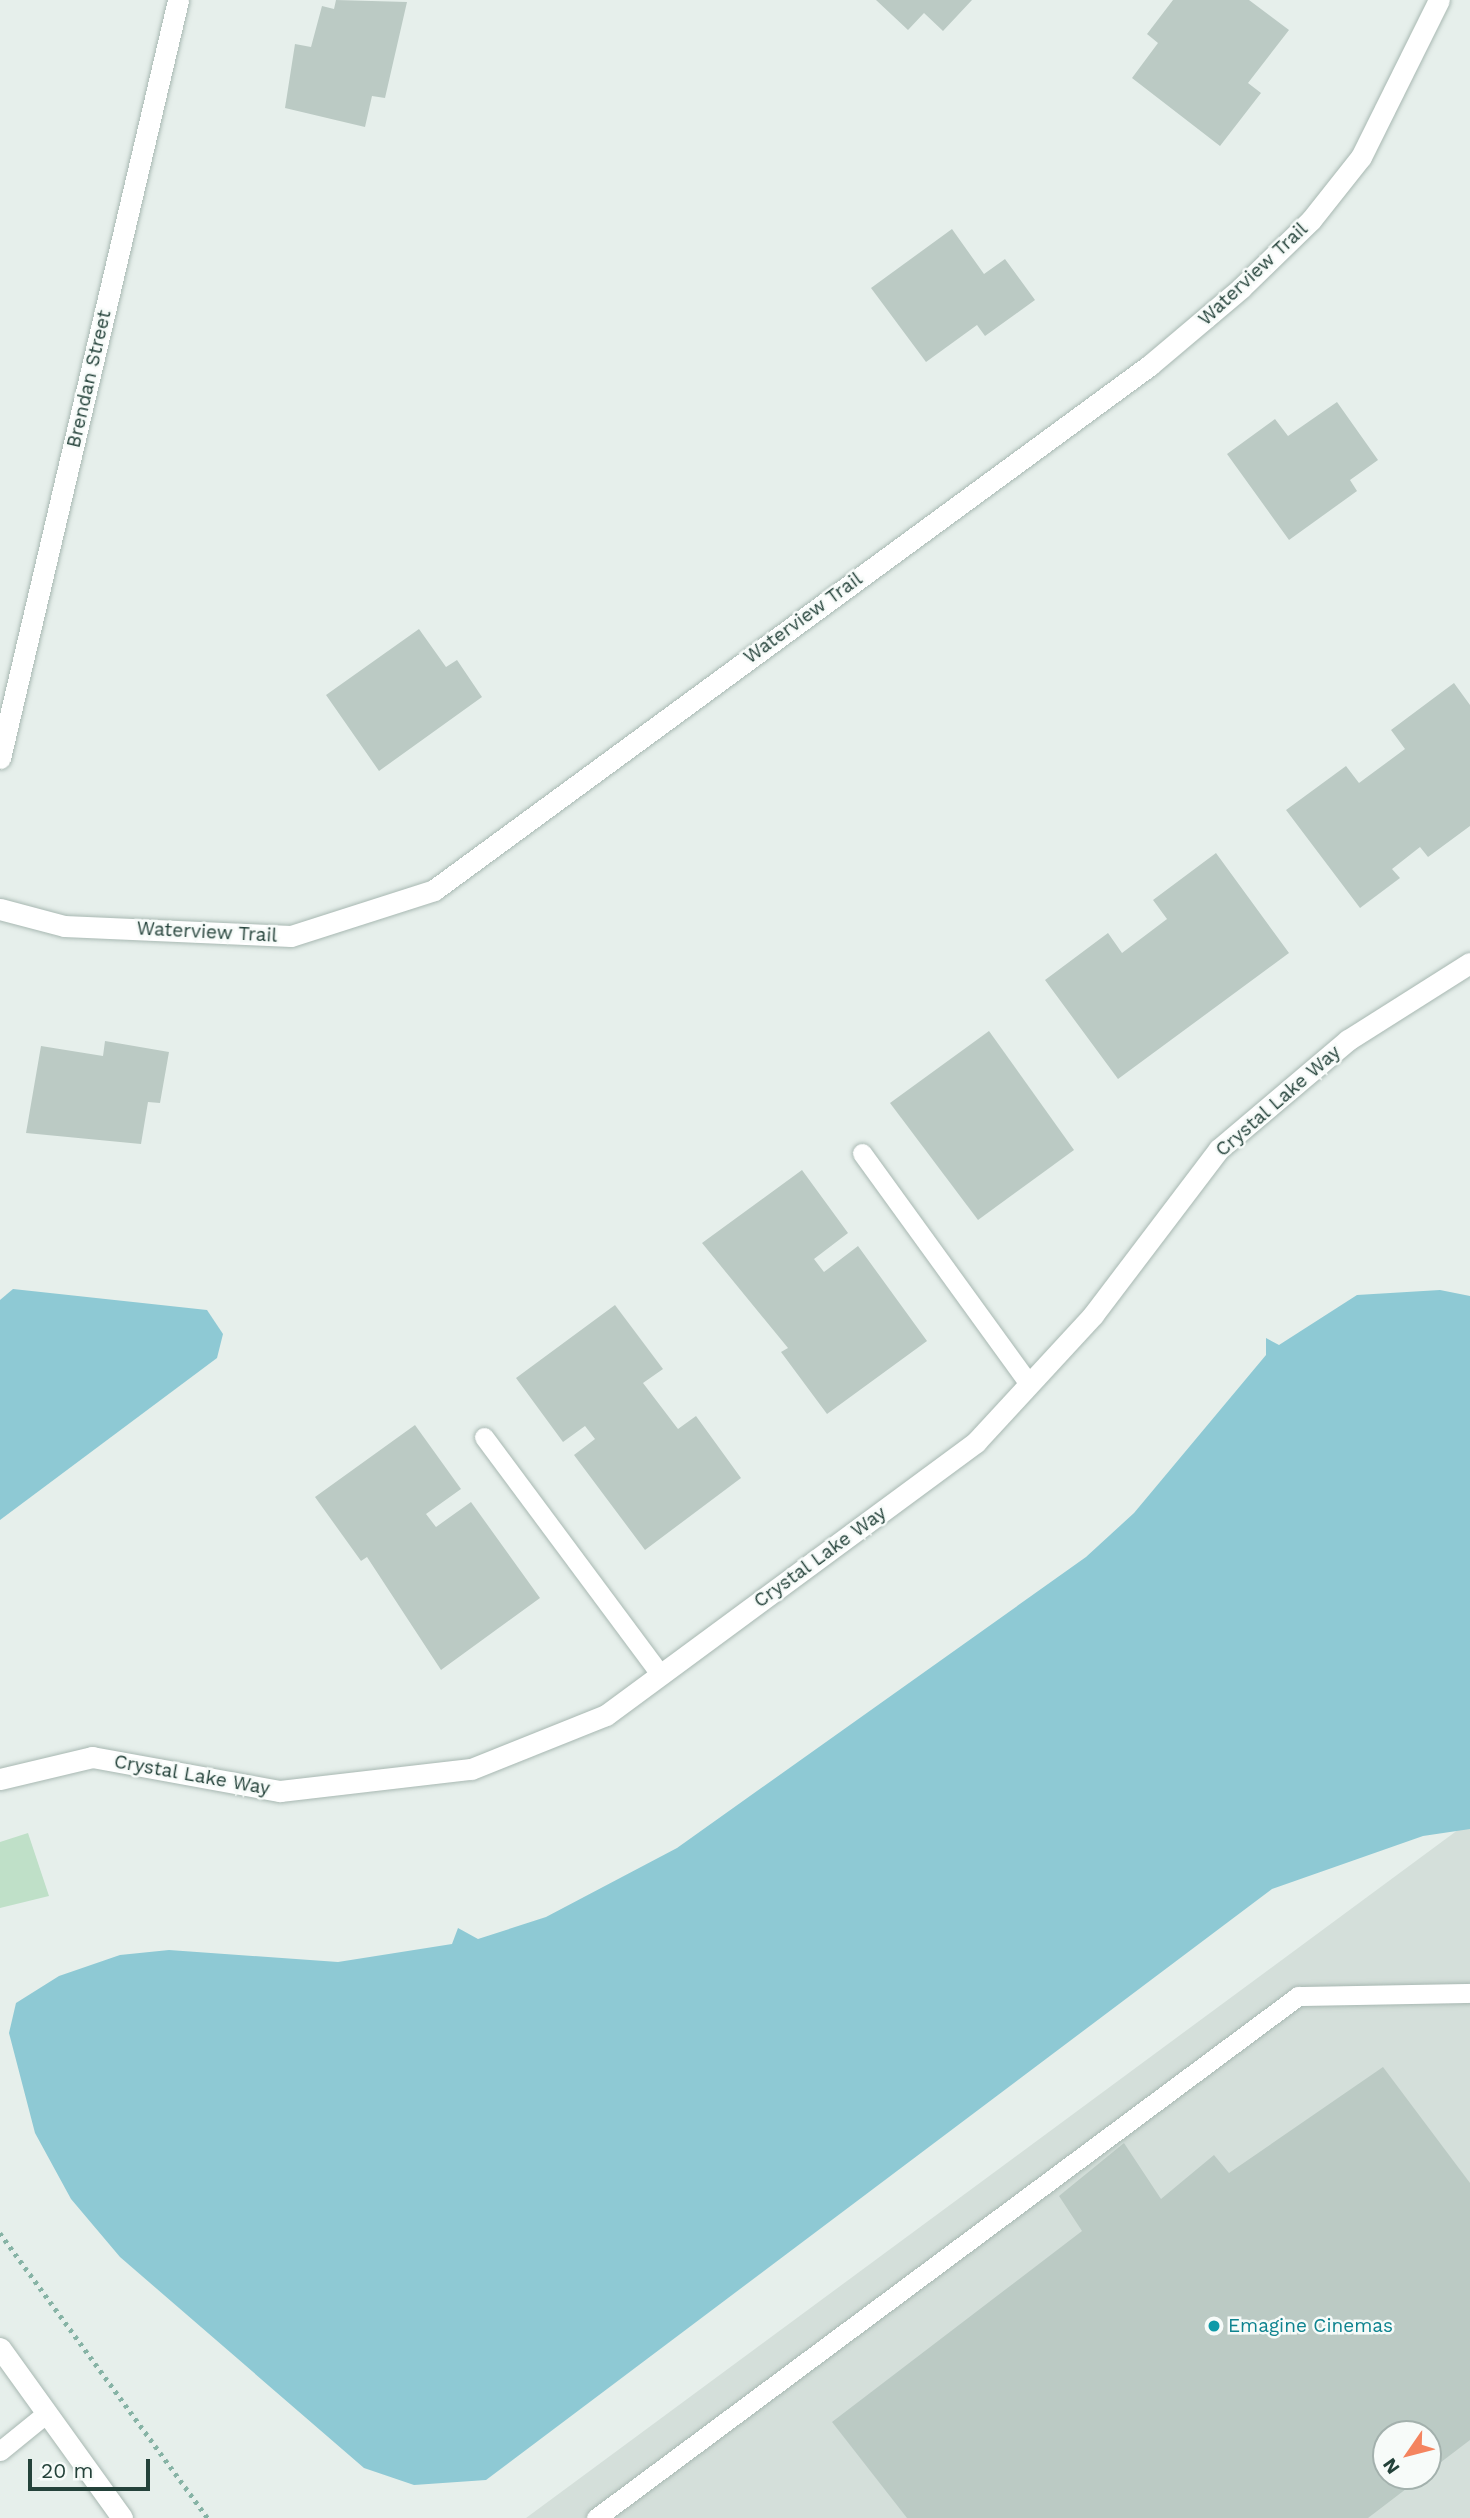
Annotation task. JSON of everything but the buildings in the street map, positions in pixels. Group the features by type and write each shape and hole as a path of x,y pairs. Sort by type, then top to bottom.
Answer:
{"street":[{"name":"Brendan Street","path":"0,758 178,0"},
{"name":"Waterview Trail","path":"0,909 64,926 291,936 434,890 1150,365 1241,288 1311,220 1362,157 1439,0"},
{"name":"Crystal Lake Way","path":"0,1779 92,1757 281,1791 471,1769 606,1715 976,1442 1093,1315 1219,1149 1348,1040 1470,963"},
{"path":"0,2348 122,2518"}],"lane":[{"path":"862,1153 1029,1384"},
{"path":"484,1437 660,1674"},
{"path":"596,2518 1298,1996 1470,1993"},
{"path":"0,2451 47,2413"}],"path":[{"path":"0,2232 208,2518"}],"shaded area":[{"path":"1470,1821 1470,2518 526,2518"}],"green space":[{"path":"28,1833 49,1896 0,1908 0,1842"}],"water":[{"path":"13,1289 207,1310 223,1334 217,1358 0,1520 0,1300"},
{"path":"1440,1290 1470,1296 1470,1829 1423,1836 1272,1889 486,2480 414,2485 364,2468 120,2257 71,2199 35,2133 9,2033 16,2003 59,1976 120,1955 169,1950 338,1962 452,1944 458,1928 478,1939 546,1917 677,1848 1086,1557 1134,1513 1266,1355 1266,1338 1279,1345 1357,1295"}],"place":[{"name":"Emagine Cinemas","path":"1214,2326"}]}
